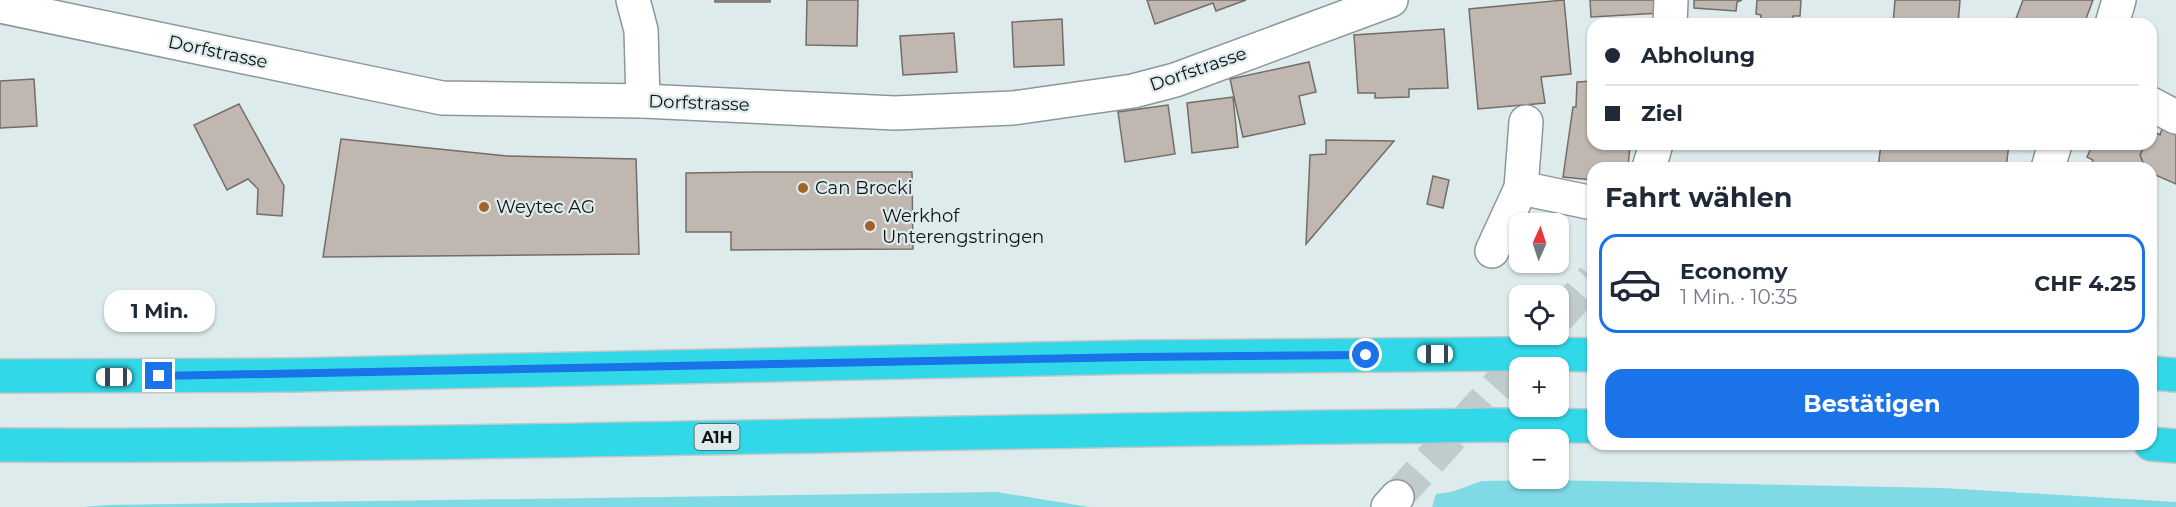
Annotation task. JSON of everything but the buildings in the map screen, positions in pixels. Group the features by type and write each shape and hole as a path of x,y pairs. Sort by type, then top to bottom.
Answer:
{"highway":[{"path":"0,376 293,375 1137,357 1587,355"},
{"path":"2157,374 2176,375"},
{"name":"A1H","path":"0,445 409,443 1138,429 1587,426"},
{"path":"2157,444 2176,446"}],"street":[{"path":"633,0 641,30 643,101"},
{"name":"Dorfstrasse","path":"0,6 442,98 643,101 895,113 1014,108 1133,91 1175,80 1391,0"},
{"path":"1670,18 1671,0"},
{"path":"2114,18 2119,0"},
{"path":"2157,107 2176,117"},
{"path":"1492,251 1521,188 1526,122"},
{"path":"1521,188 1587,202"}],"shaded area":[{"path":"1569,480 1943,488 2176,502 2176,507 1432,507 1436,494 1451,492 1482,481 1509,481 1509,489 1569,489"},
{"path":"997,492 1089,507 83,507 107,505"}],"tunnel":[{"path":"1569,305 1587,285"},
{"path":"1397,497 1534,345"}],"place":[{"name":"Can Brocki","path":"803,188"},
{"name":"Weytec AG","path":"484,207"},
{"name":"Werkhof Unterengstringen","path":"870,226"}],"route":[{"path":"159,376 1137,357 1366,355"}]}
